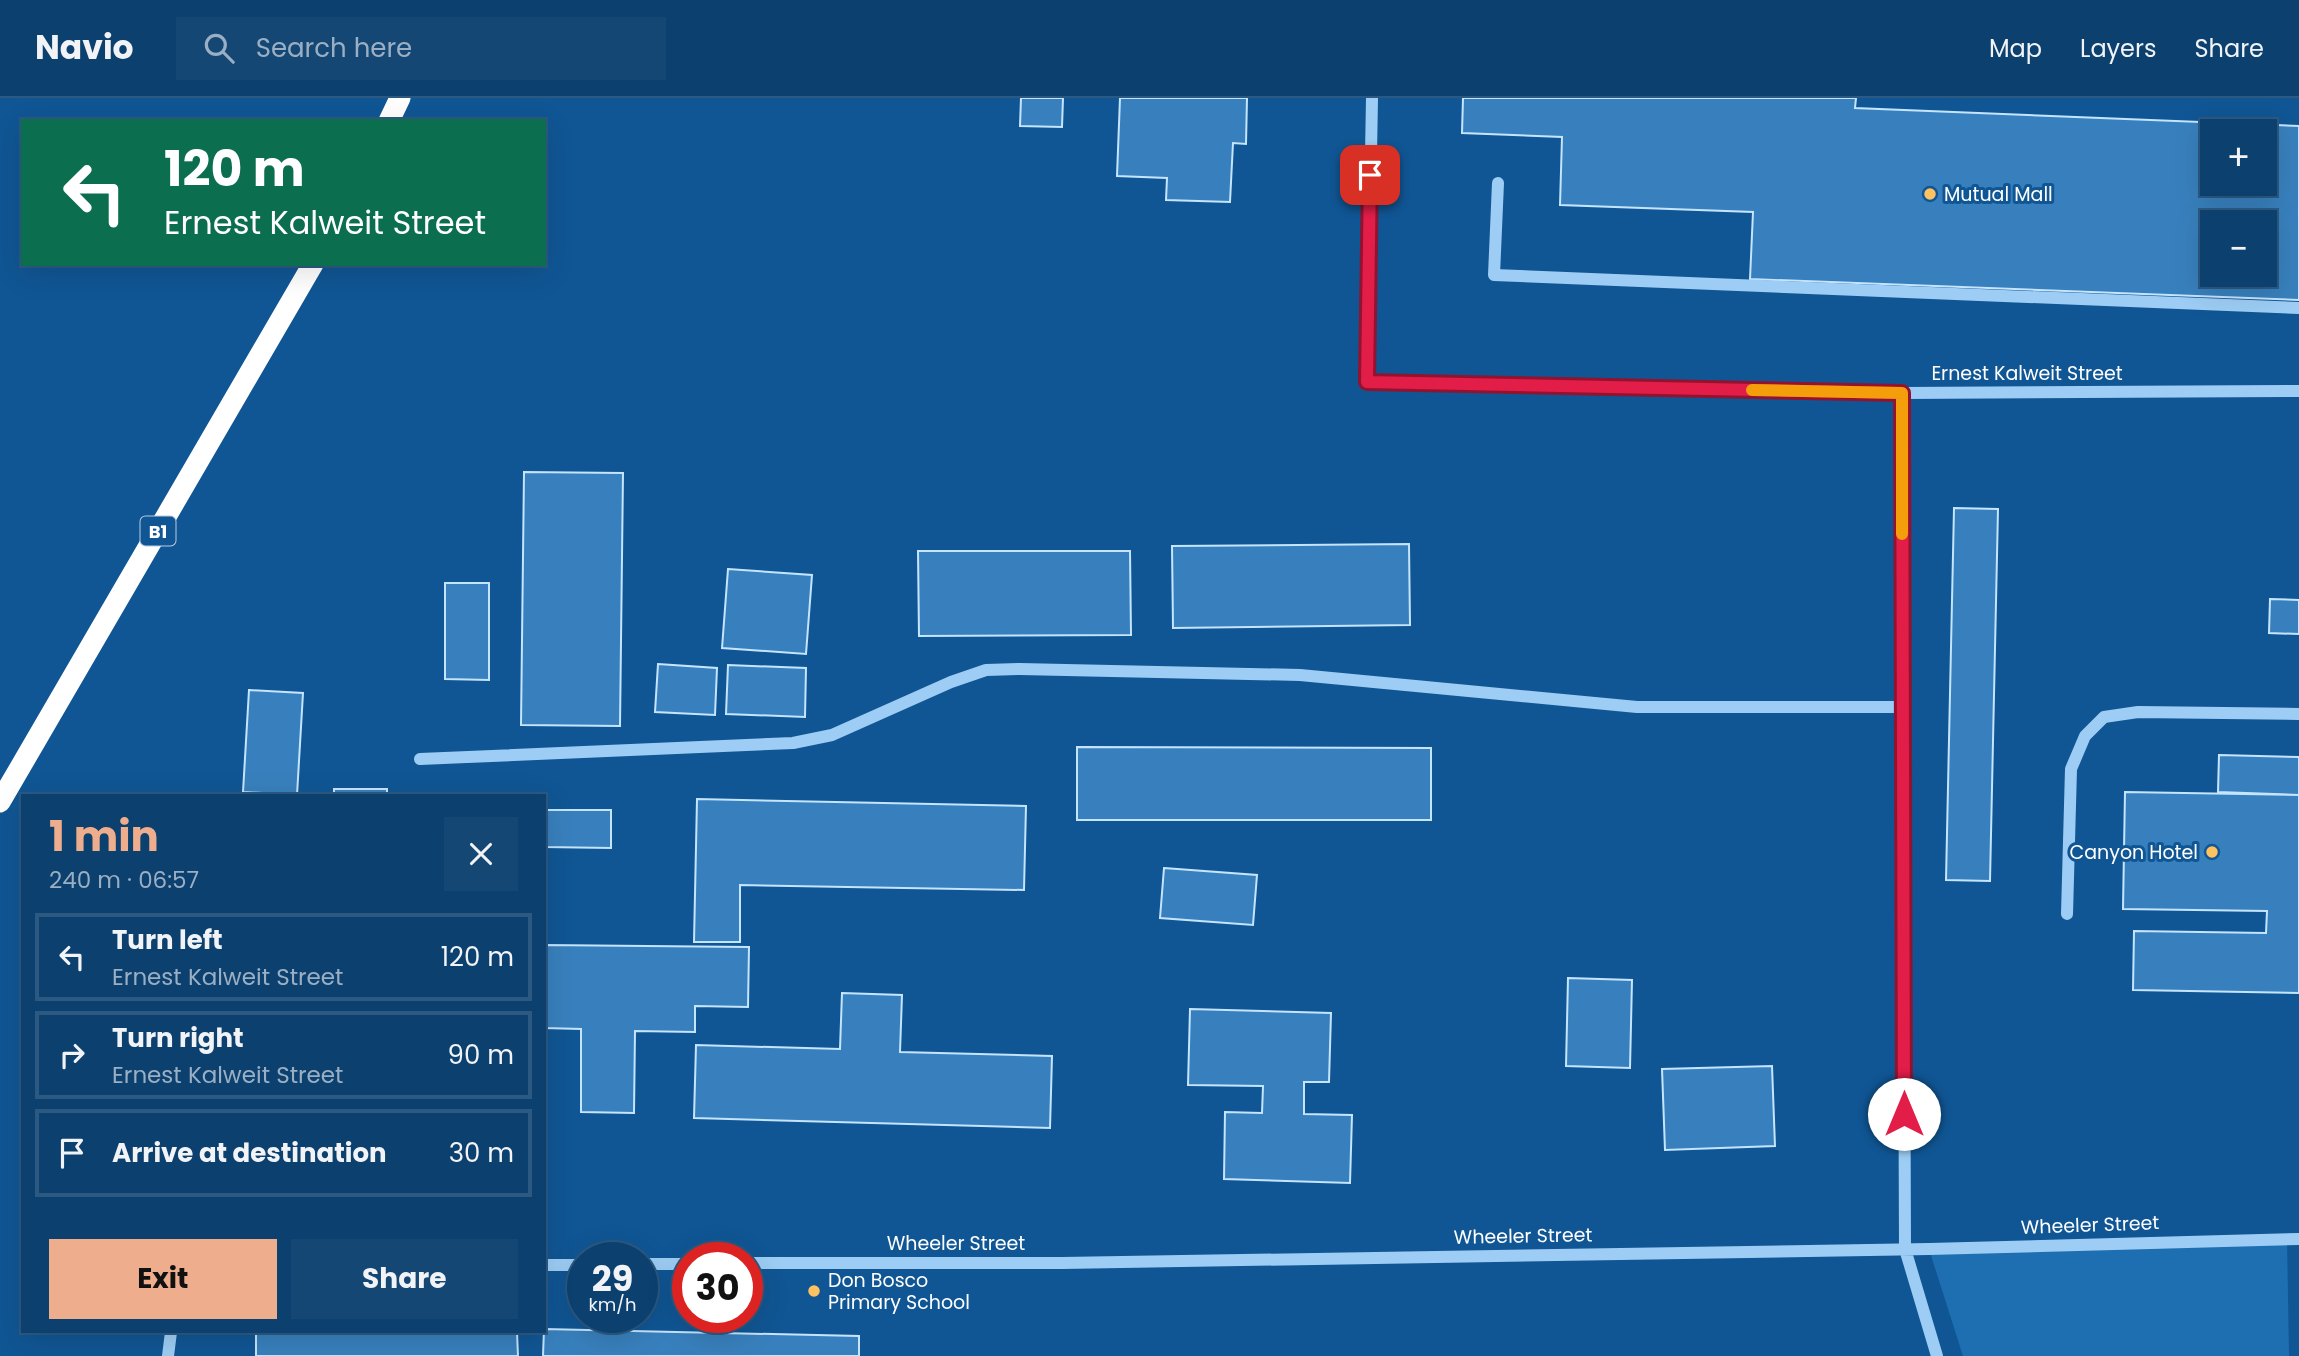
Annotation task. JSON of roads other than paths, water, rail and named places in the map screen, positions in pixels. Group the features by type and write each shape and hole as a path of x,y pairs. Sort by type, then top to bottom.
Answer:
{"highway":[{"path":"389,119 400,98"},
{"name":"B1","path":"0,802 312,266"}],"street":[{"name":"Ernest Kalweit Street","path":"1372,98 1367,382 1902,393 2299,391"},
{"path":"1498,183 1494,275 2299,308"},
{"path":"1902,393 1905,1250 1937,1356"},
{"path":"419,759 793,743 832,735 951,682 986,670 1300,675 1637,707 1902,706"},
{"path":"2067,914 2071,769 2085,736 2104,717 2138,712 2299,714"},
{"name":"Wheeler Street","path":"763,1263 1062,1263 1905,1250 2299,1238"},
{"path":"546,1265 567,1265"},
{"path":"167,1356 172,1333"}],"place":[{"name":"Mutual Mall","path":"1930,194"},
{"name":"Canyon Hotel","path":"2212,852"},
{"name":"Don Bosco Primary School","path":"814,1291"}]}
